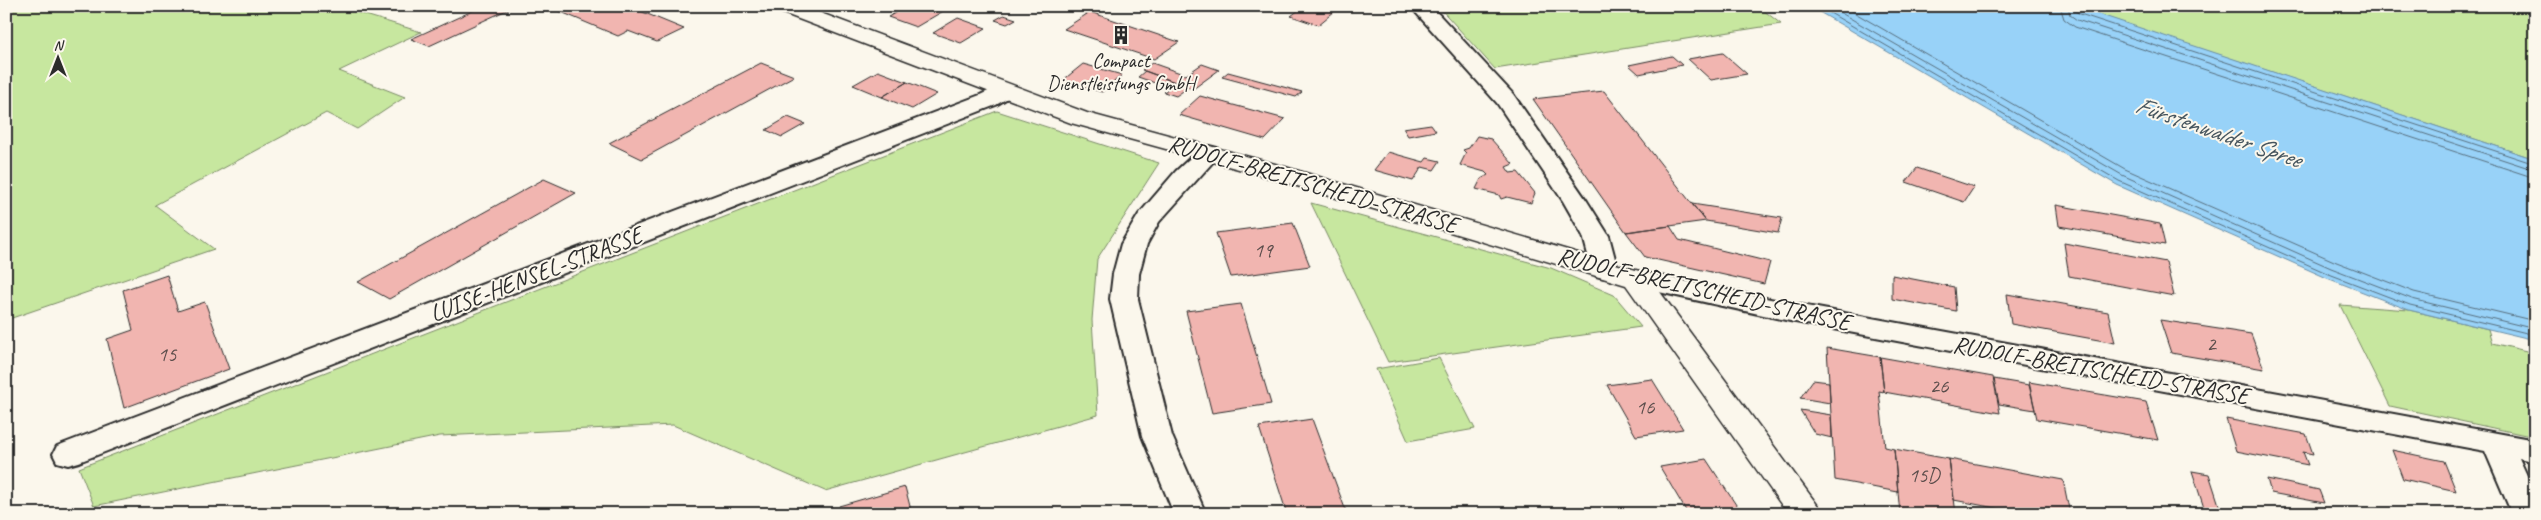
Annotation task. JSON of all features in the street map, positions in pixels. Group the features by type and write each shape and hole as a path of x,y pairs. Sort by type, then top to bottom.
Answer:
{"main road":[{"name":"RUDOLF-BREITSCHEID-STRASSE","path":"795,8 1003,91 1078,118 1209,153 1636,279"},
{"path":"1636,279 1807,514"}],"street":[{"path":"1420,6 1505,99 1584,215 1596,236 1605,270"},
{"name":"LUISE-HENSEL-STRASSE","path":"68,454 978,104 1003,91"},
{"path":"1190,514 1157,436 1124,299 1125,283 1134,244 1148,219 1185,176 1209,153"},
{"name":"RUDOLF-BREITSCHEID-STRASSE","path":"1636,279 1790,312 2496,442 2535,451"},
{"path":"2496,442 2528,514"}],"green space":[{"path":"6,6 336,6 421,32 339,71 405,97 357,129 326,113 155,205 214,249 6,320"},
{"path":"1438,6 1758,6 1781,24 1495,69"},
{"path":"2074,6 2535,6 2535,159 2081,9"},
{"path":"997,111 1159,163 1097,259 1092,320 1098,415 825,491 673,425 440,436 94,506 79,468"},
{"path":"1311,203 1551,268 1614,295 1641,327 1388,362"},
{"path":"2340,305 2409,310 2488,329 2492,343 2535,353 2535,437 2390,406"},
{"path":"1439,358 1475,429 1408,441 1376,369"}],"water":[{"name":"Fürstenwalder Spree","path":"1809,6 2074,6 2535,159 2535,340 2409,310 2327,278 2117,185"}],"building":[{"path":"483,6 511,8 429,46 411,39"},
{"path":"562,6 628,6 684,29 657,42 628,31 618,36 554,9"},
{"path":"907,6 933,6 945,10 916,27 888,17"},
{"path":"1304,6 1341,6 1318,25 1291,16"},
{"name":"Compact Dienstleistungs GmbH","path":"1090,12 1179,42 1154,59 1064,29"},
{"path":"1004,15 1016,19 1007,24 995,20"},
{"path":"958,18 986,28 961,43 933,33"},
{"path":"1723,53 1747,74 1711,80 1688,59"},
{"path":"1672,56 1682,65 1639,74 1629,65"},
{"path":"761,63 794,76 642,159 609,143"},
{"path":"1152,63 1186,75 1202,64 1219,70 1193,89 1142,70"},
{"path":"1083,64 1122,75 1102,92 1062,81"},
{"path":"878,71 907,82 882,97 853,85"},
{"path":"1145,71 1189,87 1176,96 1164,92 1169,88 1138,77"},
{"path":"1228,72 1302,92 1296,97 1222,77"},
{"path":"907,82 937,94 912,109 882,97"},
{"path":"1604,91 1706,221 1626,232 1533,99"},
{"path":"1200,96 1285,119 1265,140 1179,115"},
{"path":"788,117 805,124 782,137 766,130"},
{"path":"1431,124 1436,131 1408,136 1403,128"},
{"path":"1477,136 1491,139 1513,164 1506,167 1510,173 1518,172 1535,193 1531,203 1507,197 1501,199 1499,195 1476,189 1481,179 1488,175 1485,172 1460,165 1466,153 1463,150 1469,148"},
{"path":"1388,152 1424,162 1427,158 1440,161 1434,170 1422,167 1413,181 1374,170"},
{"path":"1917,168 1974,187 1964,202 1906,182"},
{"path":"544,179 576,193 389,299 358,282"},
{"path":"1692,204 1782,218 1778,233 1706,221"},
{"path":"2056,205 2160,224 2165,245 2059,226"},
{"path":"1293,223 1310,266 1231,277 1216,233"},
{"path":"1670,226 1679,240 1770,262 1764,284 1645,257 1626,232"},
{"path":"2064,243 2166,262 2174,296 2069,276"},
{"path":"167,275 178,311 205,302 229,369 124,408 107,339 133,330 123,290"},
{"path":"1892,275 1954,287 1956,311 1892,299"},
{"path":"2007,294 2108,312 2115,343 2011,324"},
{"path":"1241,304 1271,404 1212,413 1186,311"},
{"path":"2160,320 2251,334 2264,369 2171,353"},
{"path":"1827,348 1880,357 1884,392 1879,391 1885,447 1894,449 1898,492 1835,480"},
{"path":"1880,357 1993,377 2000,413 1884,392"},
{"path":"1652,379 1683,429 1636,436 1607,385"},
{"path":"1994,379 2029,385 2035,410 1999,404"},
{"path":"1813,380 1829,382 1830,403 1800,398"},
{"path":"2029,382 2146,402 2158,440 2037,419"},
{"path":"1800,410 1831,415 1832,438 1815,434"},
{"path":"1312,419 1347,514 1287,514 1259,427"},
{"path":"2226,419 2306,434 2313,454 2303,452 2308,465 2236,451"},
{"path":"1894,449 1949,459 1956,514 1900,514"},
{"path":"2392,450 2444,461 2456,491 2403,479"},
{"path":"1706,459 1742,514 1688,514 1660,467"},
{"path":"1949,459 2063,480 2070,514 2026,514 1954,500"},
{"path":"2192,471 2209,474 2222,514 2206,514"},
{"path":"2267,479 2319,490 2324,503 2271,493"},
{"path":"905,487 912,514 841,514 839,506"}],"place":[{"name":"Compact Dienstleistungs GmbH","path":"1121,35"}]}
